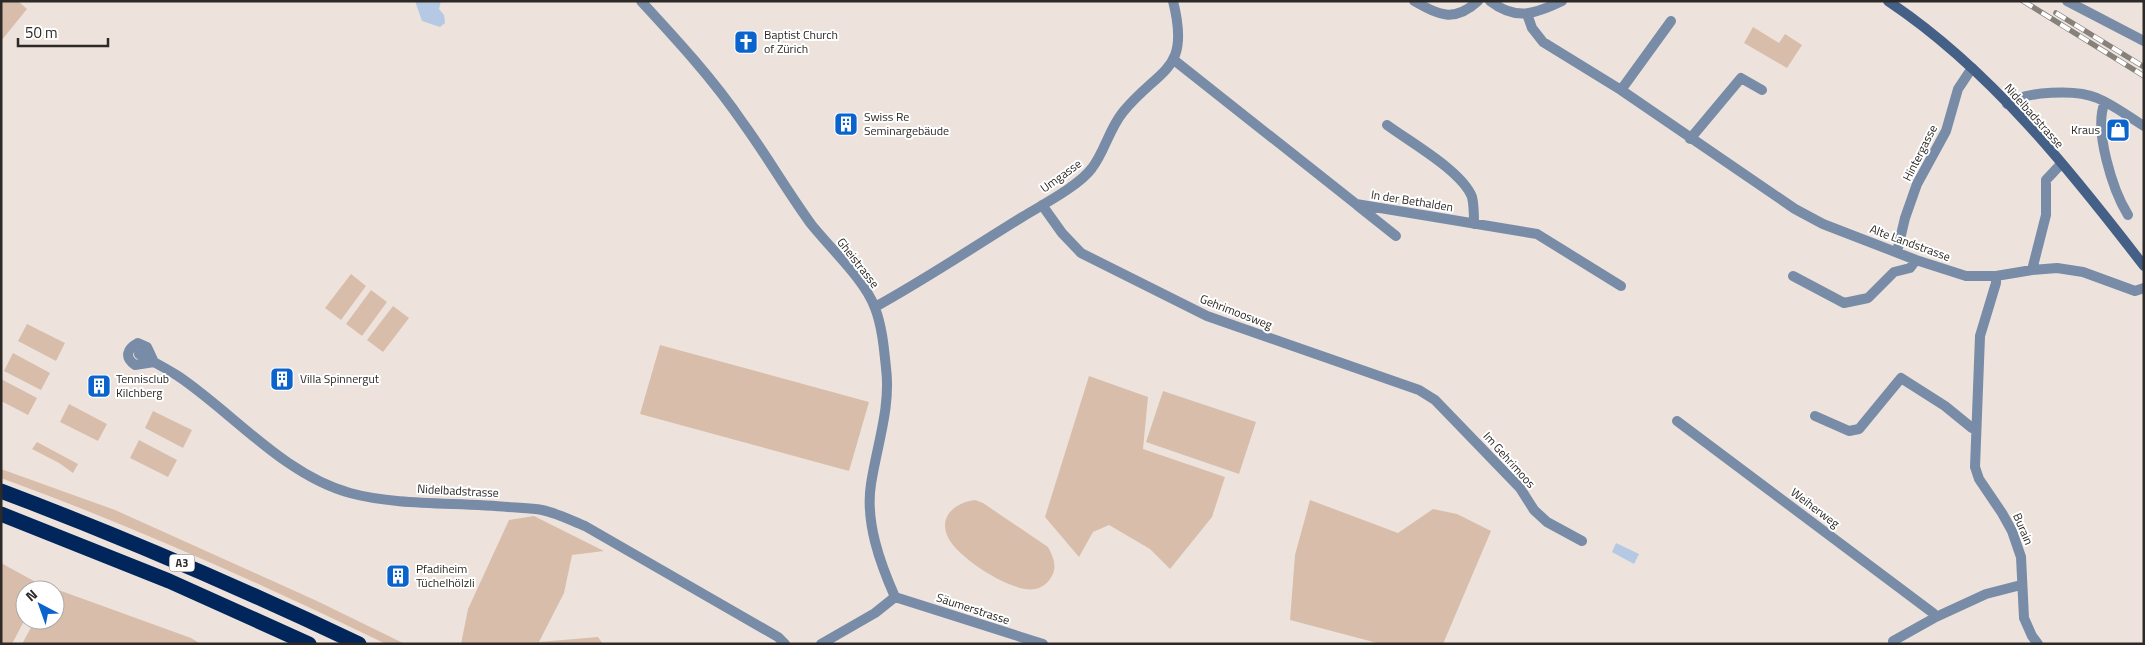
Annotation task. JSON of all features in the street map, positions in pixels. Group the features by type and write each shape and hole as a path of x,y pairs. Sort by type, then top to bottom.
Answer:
{"highway":[{"name":"A3","path":"1,491 181,562 359,644"},
{"name":"A3","path":"1,514 170,581 309,644"}],"main road":[{"name":"Nidelbadstrasse","path":"1888,1 1934,35 1972,68 2007,104 2061,164 2144,266"}],"street":[{"name":"Gheistrasse","path":"641,1 709,76 744,123 806,217 863,287 875,307 887,371 887,400 871,485 870,515 882,569 895,597"},
{"path":"1173,1 1179,22 1178,45 1174,60"},
{"path":"1414,1 1442,15 1463,12 1478,1"},
{"path":"1490,1 1516,13 1527,14 1537,13 1562,1"},
{"path":"2067,1 2144,41"},
{"name":"Alte Landstrasse","path":"1527,14 1532,28 1543,42 1621,90 1795,209 1823,224 1916,260 1966,276 1996,276 2057,268 2083,272 2135,291 2144,288"},
{"path":"1621,90 1672,21"},
{"name":"Umgasse","path":"875,307 1042,205 1080,179 1092,169 1115,121 1134,99 1167,70 1174,60"},
{"name":"In der Bethalden","path":"1174,60 1356,204 1537,234 1621,286"},
{"name":"Hintergasse","path":"1898,252 1905,218 1917,184 1946,131 1958,89 1972,68"},
{"path":"1690,139 1741,78 1762,90"},
{"path":"2007,104 2024,96 2070,93 2088,95 2105,102 2144,126"},
{"path":"2105,102 2102,108 2102,136 2105,154 2114,185 2128,215"},
{"path":"1387,125 1464,183 1472,198 1474,224"},
{"path":"2032,270 2046,215 2046,180 2061,164"},
{"path":"1356,204 1396,236"},
{"name":"Gehrimoosweg","path":"1042,205 1062,233 1081,253 1207,316 1419,390"},
{"path":"1793,276 1844,303 1868,298 1894,272 1910,268 1916,260"},
{"name":"Burain","path":"1996,276 1996,283 1980,336 1975,467 1979,478 2012,531 2021,558 2024,618 2038,644"},
{"name":"Nidelbadstrasse","path":"139,354 178,376 298,468 323,482 349,493 382,499 531,509 560,515 601,536 778,637 785,644"},
{"path":"1815,416 1849,432 1859,428 1901,378 1945,406 1972,428 1976,428"},
{"name":"Im Gehrimoos","path":"1419,390 1436,400 1520,488 1534,510 1547,522 1582,541"},
{"name":"Weiherweg","path":"1677,420 1936,617"},
{"path":"1893,641 1936,617 1986,594 2021,585"},
{"path":"821,644 875,612 895,597"},
{"name":"Säumerstrasse","path":"895,597 1043,644"}],"shaded area":[{"path":"1,1 18,1 27,9 1,41"},
{"path":"1753,27 1779,43 1785,34 1802,45 1787,68 1744,43"},
{"path":"351,274 366,286 341,320 325,308"},
{"path":"371,290 387,302 362,336 346,324"},
{"path":"393,306 409,318 383,352 367,340"},
{"path":"27,324 65,343 56,361 18,341"},
{"path":"660,345 869,402 849,471 640,414"},
{"path":"13,353 50,373 41,390 4,371"},
{"path":"1089,376 1148,397 1143,449 1225,477 1212,517 1170,569 1150,549 1109,525 1093,532 1079,557 1045,517"},
{"path":"1,379 37,398 28,415 1,401"},
{"path":"1163,391 1256,422 1239,474 1146,442"},
{"path":"69,404 107,424 98,441 60,422"},
{"path":"153,411 192,430 183,448 145,428"},
{"path":"139,440 177,460 168,477 130,458"},
{"path":"37,442 78,464 73,473 59,463 32,449"},
{"path":"1,469 115,510 317,601 405,644 386,644 196,556 1,478"},
{"path":"975,500 983,503 1048,547 1053,559 1054,571 1046,584 1035,589 1013,586 985,572 972,563 952,544 947,535 945,521 956,507"},
{"path":"1310,500 1398,533 1433,509 1457,514 1491,531 1443,644 1381,644 1290,620 1295,555"},
{"path":"534,516 604,551 572,555 564,593 539,642 598,637 603,644 461,644 468,609 509,520"},
{"path":"1,563 32,580 15,580 15,630 19,630 12,644 1,644"},
{"path":"65,592 191,638 201,644 22,644 30,630 65,630"}],"water":[{"path":"415,1 441,1 439,9 444,15 445,23 440,27 422,21"},
{"path":"1616,543 1639,554 1634,564 1612,552"}],"railway":[{"path":"2023,1 2144,76"},
{"path":"2056,13 2144,67"}],"place":[{"name":"Baptist Church of Zürich","path":"746,42"},
{"name":"Swiss Re Seminargebäude","path":"846,124"},
{"name":"Kraus","path":"2118,130"},
{"name":"Villa Spinnergut","path":"282,379"},
{"name":"Tennisclub Kilchberg","path":"99,386"},
{"name":"Pfadiheim Tüchelhölzli","path":"398,576"}]}
